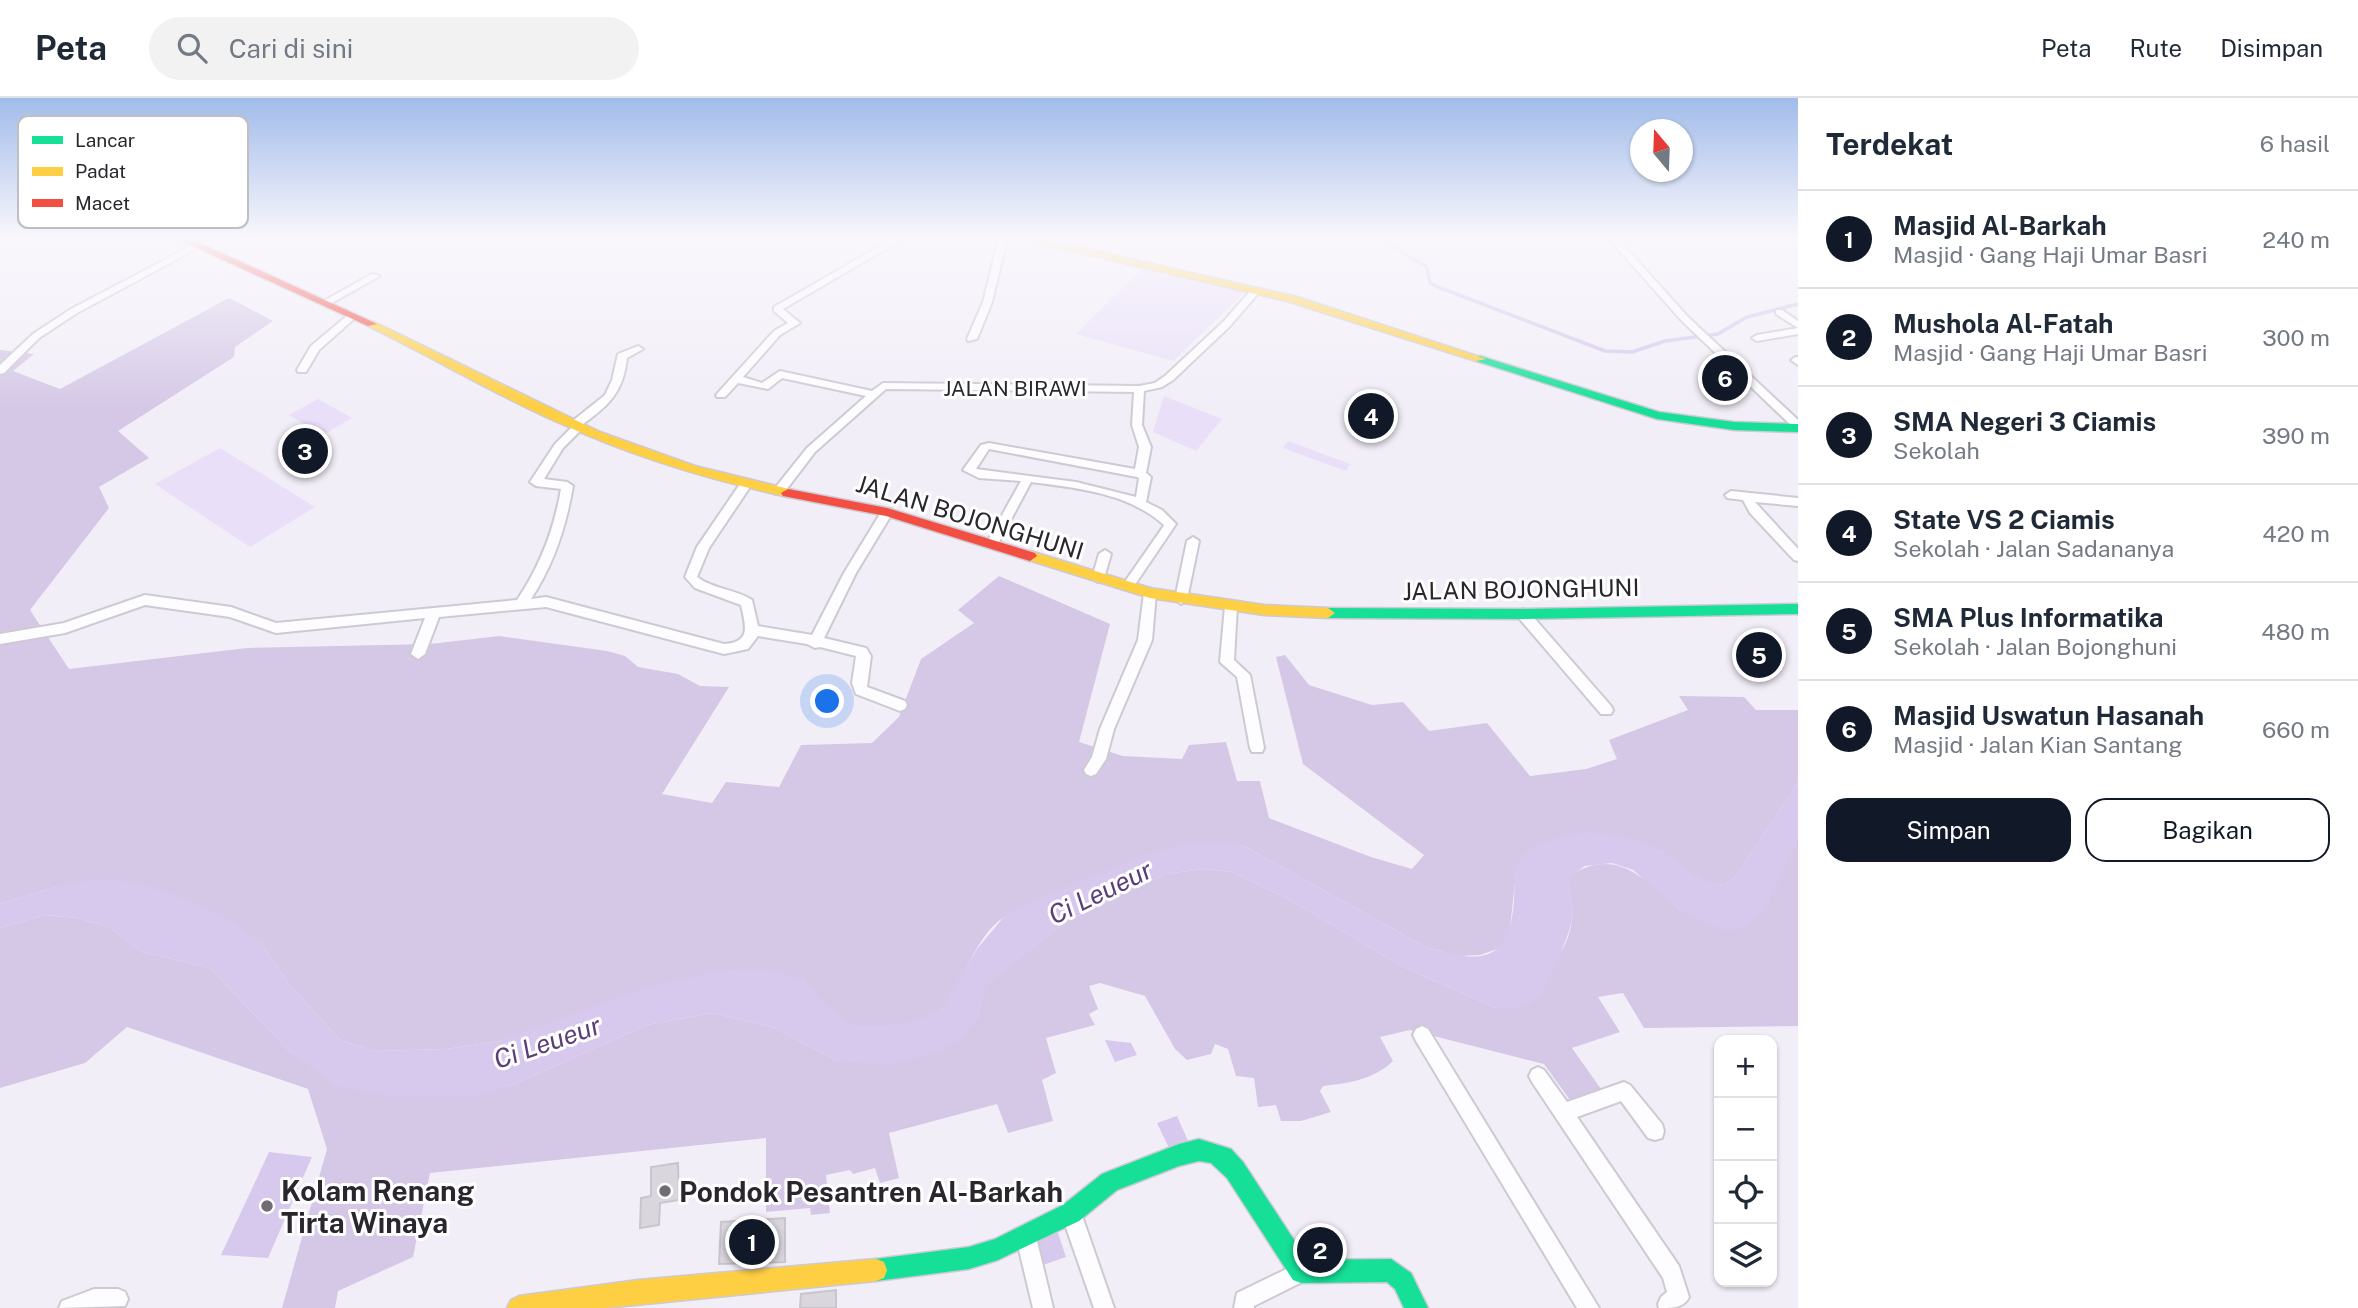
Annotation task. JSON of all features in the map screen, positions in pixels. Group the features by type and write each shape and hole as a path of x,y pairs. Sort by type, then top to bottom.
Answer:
{"street":[{"path":"0,371 36,336 106,294"},
{"name":"JALAN BOJONGHUNI","path":"307,294 351,317 394,334 576,426 662,460 746,485 887,512 1150,593 1231,606 1335,613 1523,614 1798,609"},
{"path":"325,303 341,294"},
{"path":"721,395 777,333 794,323 777,309 802,294"},
{"path":"972,339 991,294"},
{"name":"JALAN BIRAWI","path":"873,394 891,385 1139,389 1160,384 1220,330 1252,294"},
{"path":"1270,294 1657,415 1734,426 1798,427"},
{"path":"1664,294 1702,336 1776,402 1798,427"},
{"path":"1779,313 1798,328"},
{"path":"302,370 315,348 351,317"},
{"path":"1757,338 1798,328"},
{"path":"521,604 552,550 561,526 567,486 536,482 550,457 576,426 614,392 620,380 622,356 638,349"},
{"path":"737,379 764,387 780,374 873,394 861,409 811,450 779,491"},
{"path":"1139,389 1137,425 1145,447 1140,474"},
{"path":"1128,586 1170,524 1140,505 1087,488 969,470 985,447 989,446 1140,474 1145,477 1140,505"},
{"path":"992,544 1028,478"},
{"path":"0,639 65,628 145,600 231,612 276,628 546,602 724,649 744,647 751,637 752,629 747,603 724,590 699,586 691,577 703,547 746,485"},
{"path":"1731,495 1798,502"},
{"path":"1747,497 1754,510 1798,557"},
{"path":"815,643 850,573 887,512"},
{"path":"1181,598 1193,541"},
{"path":"1098,578 1105,554"},
{"path":"1091,769 1099,759 1107,729 1144,640 1150,593"},
{"path":"1231,606 1227,662 1243,675 1257,748"},
{"path":"418,654 434,612"},
{"path":"1523,614 1606,710"},
{"path":"752,629 799,635 815,643 861,652 864,656 859,683 861,690 900,705"},
{"path":"1422,1035 1589,1308"},
{"path":"1538,1076 1672,1273 1679,1297 1665,1307"},
{"path":"1562,1113 1624,1091 1655,1131"},
{"path":"519,1308 638,1292 925,1265 969,1258 1026,1237 1071,1213 1110,1182 1178,1155 1199,1150 1223,1157 1234,1170 1301,1272"},
{"path":"1071,1213 1104,1308"},
{"path":"1026,1237 1042,1308"},
{"path":"1244,1308 1244,1300 1301,1272 1317,1275 1387,1269 1398,1274 1416,1308"},
{"path":"73,1307 94,1299 118,1299"}],"shaded area":[{"path":"1116,294 1242,294 1173,361 1076,334"},
{"path":"229,298 273,321 235,347 234,357 118,431 149,458 99,487 109,508 30,610 69,669 247,648 430,644 499,636 607,651 625,656 638,667 678,674 700,686 729,687 662,794 712,803 726,782 779,787 801,745 872,743 899,717 921,659 974,623 958,610 999,576 1110,624 1079,742 1123,756 1182,759 1189,745 1226,742 1237,781 1260,781 1269,818 1371,857 1412,869 1424,855 1303,764 1276,657 1285,655 1309,685 1372,705 1403,702 1429,731 1487,723 1530,776 1586,769 1617,759 1609,740 1688,710 1679,696 1744,697 1756,710 1798,710 1798,782 1734,878 1724,885 1708,883 1682,869 1661,851 1577,834 1544,844 1523,856 1516,873 1509,937 1500,948 1480,955 1457,956 1426,947 1244,846 1195,845 1132,861 1003,918 985,935 945,1006 928,1017 915,1021 874,1028 853,1026 832,1013 802,980 560,1021 499,1041 446,1049 375,1051 340,1040 289,984 261,943 55,887 0,904 0,350 34,354 13,371 60,389"},
{"path":"1164,396 1222,419 1196,451 1153,432"},
{"path":"318,399 352,418 323,435 289,415"},
{"path":"1288,441 1350,464 1346,471 1283,448"},
{"path":"220,448 315,507 250,547 155,484"},
{"path":"1798,835 1798,1026 1644,1028 1623,993 1598,997 1620,1032 1572,1048 1601,1089 1570,1100 1544,1064 1410,1030 1380,1037 1393,1061 1385,1067 1360,1080 1323,1086 1320,1091 1331,1112 1301,1121 1281,1121 1276,1105 1258,1107 1254,1078 1236,1076 1228,1049 1215,1044 1211,1054 1187,1060 1175,1049 1145,996 1100,983 1089,986 1098,1009 1089,1014 1095,1025 1046,1038 1056,1073 1042,1080 1053,1121 1008,1133 997,1104 889,1133 899,1178 880,1183 875,1168 853,1174 850,1170 826,1175 830,1213 811,1215 810,1208 766,1212 766,1138 430,1173 413,1257 338,1291 335,1308 282,1308 327,1149 308,1089 127,1027 85,1063 0,1088 0,928 45,915 77,918 109,927 142,952 210,968 291,1053 508,1087 647,1025 712,1013 772,1027 838,1061 978,1018 985,985 1065,922 1166,874 1203,869 1233,872 1292,901 1401,966 1496,1008 1545,972 1562,949 1572,916 1569,876 1586,867 1616,865 1643,878 1681,911 1783,868"}],"water":[{"name":"Ci Leueur","path":"1798,782 1798,835 1766,909 1742,929 1724,930 1681,911 1633,870 1612,863 1585,866 1569,877 1572,919 1558,960 1541,993 1523,1006 1496,1008 1401,966 1292,901 1233,872 1203,869 1166,874 1065,922 986,985 978,1018 960,1039 935,1053 887,1065 838,1061 772,1027 712,1013 647,1025 508,1087 470,1097 397,1097 337,1086 291,1053 210,968 142,952 109,927 77,918 45,915 0,928 0,904 55,887 99,879 138,883 191,901 235,924 261,943 289,984 340,1040 375,1051 446,1049 499,1041 655,985 724,970 765,969 802,980 831,1010 853,1026 891,1026 921,1019 943,1008 977,949 1002,919 1018,907 1149,854 1182,845 1212,842 1244,846 1426,947 1462,956 1477,956 1489,954 1499,947 1506,936 1511,920 1518,867 1522,857 1539,845 1576,834 1619,836 1651,846 1697,876 1724,885 1734,878"},
{"path":"1105,1040 1131,1043 1137,1055 1115,1062"},
{"path":"1177,1116 1188,1141 1169,1148 1157,1123"},
{"name":"Kolam Renang Tirta Winaya","path":"269,1152 312,1157 268,1258 221,1255"},
{"path":"1057,1230 1066,1257 1037,1267 1028,1240"}],"building":[{"path":"1708,371 1732,372 1742,385 1716,383"},
{"name":"Pondok Pesantren Al-Barkah","path":"678,1163 679,1200 660,1203 659,1225 640,1228 641,1198 651,1196 651,1167"},
{"path":"785,1218 785,1262 719,1264 721,1222"},
{"path":"1333,1234 1339,1255 1310,1256 1299,1235"},
{"path":"836,1290 836,1308 800,1308 801,1294"}],"waterway":[{"path":"1457,294 1605,351 1632,352 1665,341 1718,334 1747,317 1798,304"}],"traffic: fast":[{"path":"1480,359 1657,415 1734,426 1798,428"},
{"path":"1328,613 1523,614 1798,609"},
{"path":"876,1270 969,1258 998,1249 1071,1213 1110,1182 1199,1150 1223,1157 1235,1170 1301,1272 1391,1270 1403,1281 1416,1308"}],"traffic: slow":[{"path":"1273,294 1480,359"},
{"path":"372,324 596,435 723,478 788,493"},
{"path":"1030,556 1150,593 1264,610 1328,613"},
{"path":"519,1308 638,1292 876,1270"}],"traffic: jam":[{"path":"306,294 372,324"},
{"path":"788,493 887,512 1030,556"}],"place":[{"name":"Masjid Uswatun Hasanah","path":"1725,378"},
{"name":"State VS 2 Ciamis","path":"1371,416"},
{"name":"SMA Negeri 3 Ciamis","path":"305,451"},
{"name":"SMA Plus Informatika","path":"1759,655"},
{"name":"Pondok Pesantren Al-Barkah","path":"665,1191"},
{"name":"Kolam Renang Tirta Winaya","path":"267,1206"},
{"name":"Masjid Al-Barkah","path":"752,1242"},
{"name":"Mushola Al-Fatah","path":"1320,1250"}]}
